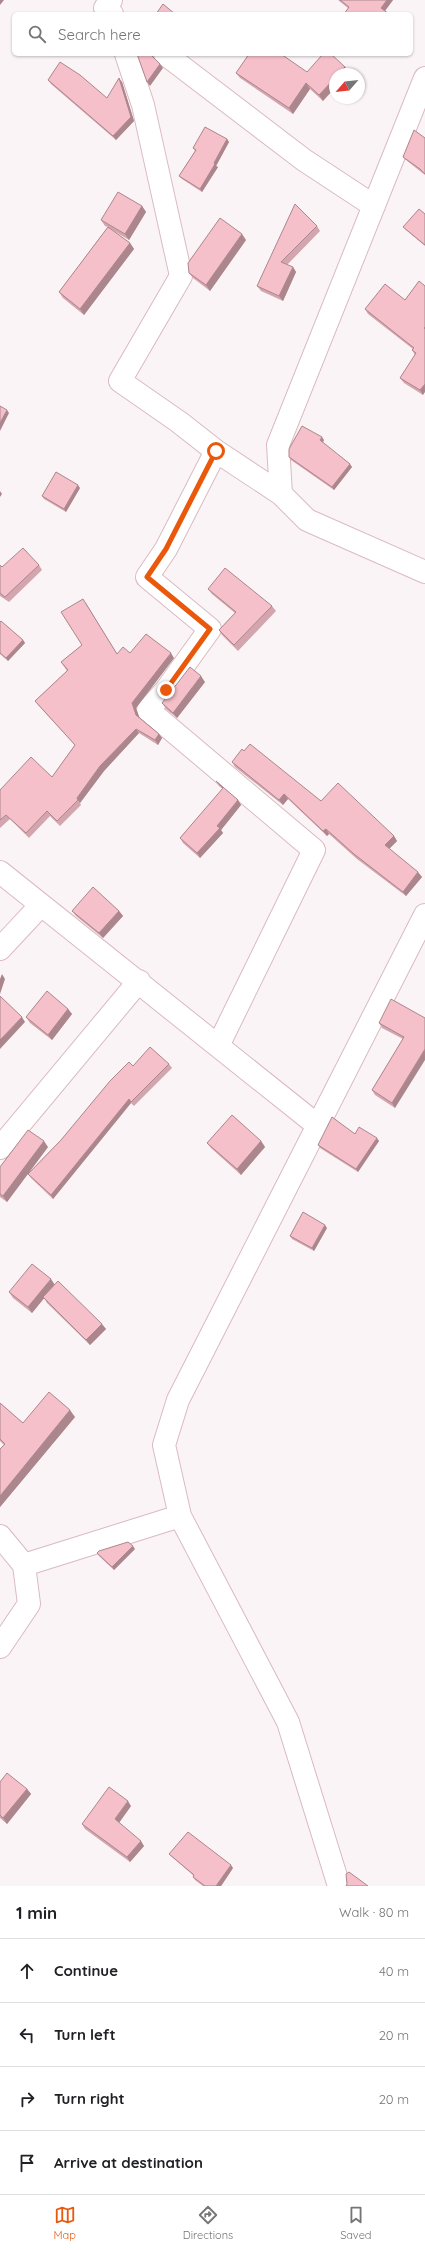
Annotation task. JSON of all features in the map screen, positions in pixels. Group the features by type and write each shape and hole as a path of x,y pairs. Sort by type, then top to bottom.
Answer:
{"street":[{"path":"127,56 143,105 181,276 120,381 179,422 216,451 281,494 307,520 425,572"},
{"path":"168,56 304,160 374,206"},
{"path":"281,494 278,445 425,78"},
{"path":"216,451 166,549 147,577 210,629 166,690 148,710 314,850 218,1046"},
{"path":"0,872 139,981 317,1125"},
{"path":"0,949 41,904"},
{"path":"339,1886 288,1722 180,1516 164,1445 178,1400 425,915"},
{"path":"0,1148 139,981"},
{"path":"24,1565 180,1516"},
{"path":"0,1536 24,1565 29,1604 0,1647"}],"building":[{"path":"340,0 387,0 381,8 386,12 345,12 349,7"},
{"path":"163,4 173,12 157,12"},
{"path":"138,56 152,56 160,64 147,82"},
{"path":"248,56 284,56 307,72 321,56 333,56 345,67 329,68 329,84 319,95 306,83 289,108 236,73"},
{"path":"60,62 80,75 107,98 119,78 131,117 113,136 48,80"},
{"path":"205,127 227,139 214,163 215,164 200,189 179,176 196,150 193,148"},
{"path":"414,130 425,138 425,174 403,157"},
{"path":"118,192 142,206 125,234 101,220"},
{"path":"295,204 317,226 281,262 293,267 279,296 257,286"},
{"path":"419,209 425,214 425,245 403,227"},
{"path":"220,218 242,234 206,285 189,273 188,263"},
{"path":"108,227 130,243 80,309 59,292"},
{"path":"419,281 425,286 425,384 420,390 400,378 416,353 412,350 414,348 365,309 385,284 405,300"},
{"path":"0,406 7,410 0,423"},
{"path":"302,426 322,437 320,440 350,464 332,487 289,457 289,449"},
{"path":"56,472 78,485 64,509 42,496"},
{"path":"23,548 39,565 5,597 0,593 0,565 2,567"},
{"path":"225,568 272,606 234,645 219,630 236,612 208,589"},
{"path":"83,599 117,654 123,647 130,653 146,634 171,653 132,703 136,715 159,734 155,740 136,729 100,766 77,798 78,800 57,821 47,811 26,833 6,815 0,820 0,790 31,757 52,777 75,745 35,701 68,670 61,662 82,645 61,612"},
{"path":"1,621 23,640 6,658 0,653"},
{"path":"190,667 201,676 173,713 162,703"},
{"path":"250,744 321,801 338,783 394,836 385,845 418,872 403,892 354,854 326,829 323,831 284,794 279,800 232,762 242,749 244,751"},
{"path":"216,781 238,800 217,826 220,828 197,853 180,838 223,788"},
{"path":"93,887 119,911 99,933 72,911"},
{"path":"47,991 68,1009 48,1035 26,1017"},
{"path":"0,996 22,1017 0,1040"},
{"path":"391,999 425,1018 425,1049 392,1103 372,1090 404,1037 379,1023"},
{"path":"150,1047 169,1064 131,1102 129,1099 51,1195 28,1174 61,1140 110,1081 129,1062 133,1066"},
{"path":"232,1115 261,1141 237,1169 207,1143"},
{"path":"332,1117 355,1134 359,1127 377,1138 356,1169 318,1145"},
{"path":"28,1130 44,1141 3,1196 0,1194 0,1167"},
{"path":"303,1212 325,1225 312,1248 290,1236"},
{"path":"32,1264 51,1279 28,1307 9,1292"},
{"path":"58,1281 102,1324 86,1340 43,1297"},
{"path":"49,1392 70,1410 0,1496 0,1449 5,1444 0,1439 0,1403 23,1423"},
{"path":"128,1542 133,1546 112,1567 97,1553 99,1551"},
{"path":"7,1773 27,1789 3,1818 0,1815 0,1782"},
{"path":"109,1787 128,1801 115,1819 141,1841 127,1857 82,1824"},
{"path":"188,1832 231,1865 216,1886 205,1886 193,1877 194,1875 169,1854"},
{"path":"349,1872 368,1886 346,1886 346,1874"}],"route":[{"path":"166,690 210,629 147,577 166,549 216,451"}]}
